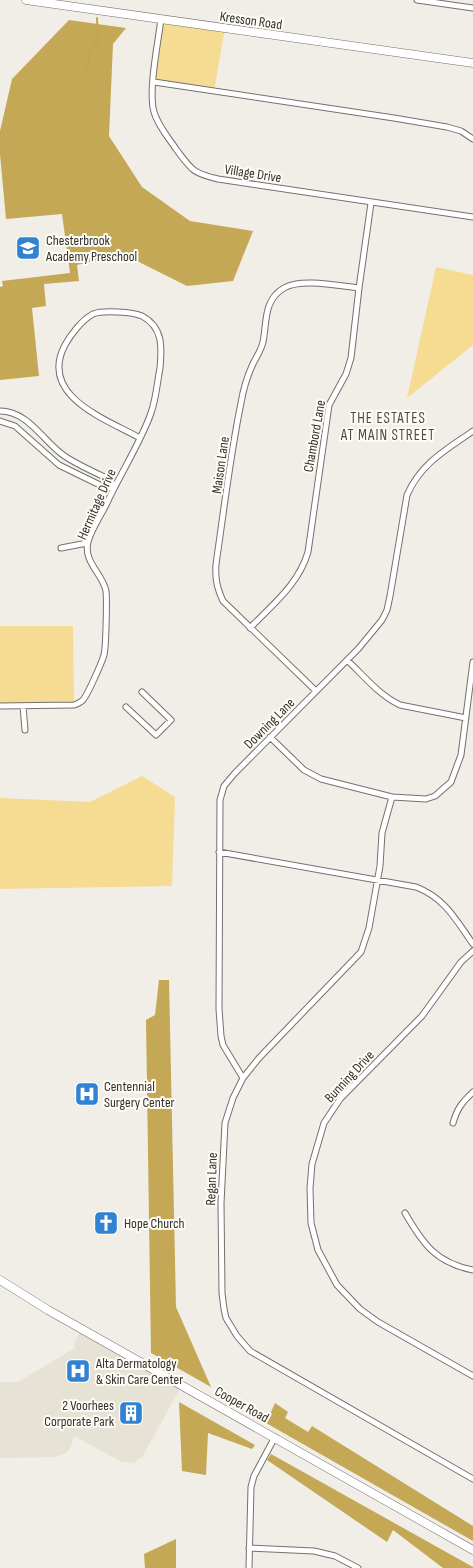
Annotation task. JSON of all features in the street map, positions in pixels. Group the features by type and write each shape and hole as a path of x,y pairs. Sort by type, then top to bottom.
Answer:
{"street":[{"name":"Kresson Road","path":"26,0 473,63"},
{"path":"417,0 473,8"},
{"name":"Village Drive","path":"161,20 152,104 156,119 196,174 218,180 473,217"},
{"path":"154,82 447,127 461,131 473,139"},
{"name":"Chambord Lane","path":"250,628 296,580 304,567 308,552 329,405 346,374 351,358 371,203"},
{"name":"Maison Lane","path":"316,691 223,601 215,577 241,401 251,369 263,344 269,304 275,295 284,288 294,284 306,283 359,288"},
{"name":"Hermitage Drive","path":"0,706 74,705 83,701 104,655 106,590 88,556 88,543 114,487 140,438 151,414 162,348 158,331 150,321 138,315 110,312 94,314 81,323 67,341 60,355 63,383 70,395 80,405 140,438"},
{"path":"0,411 5,411 21,418 64,456 111,480 114,487 106,488 59,465 15,426 0,421"},
{"name":"Downing Lane","path":"243,1078 229,1056 221,1036 219,1008 219,852 222,792 235,773 347,660 382,620 387,610 407,495 412,484 426,465 473,431"},
{"path":"61,548 88,543"},
{"path":"347,660 391,701 400,705 466,718"},
{"path":"270,738 313,776 392,797 426,799 435,796 452,782 461,755 473,662"},
{"path":"126,707 156,735 171,720 142,692"},
{"path":"23,706 25,730"},
{"name":"Regan Lane","path":"392,797 382,833 378,880 369,928 360,952 259,1058 243,1078 233,1098 225,1123 221,1212 222,1293 226,1318 250,1351 473,1479"},
{"path":"219,852 416,887 430,892 449,909 473,944"},
{"name":"Bunning Drive","path":"473,951 461,962 422,1016 340,1099 324,1123 312,1164 310,1188 310,1223 318,1250 330,1276 337,1286 360,1309 378,1322 473,1376"},
{"path":"453,1123 461,1102 473,1092"},
{"path":"405,1213 418,1236 431,1252 448,1262 473,1270"},
{"name":"Cooper Road","path":"0,1280 54,1313 473,1550"},
{"path":"249,1568 250,1488 254,1476 275,1437"},
{"path":"249,1548 314,1551 335,1556 358,1568"}],"shaded area":[{"path":"161,19 225,28 214,91 154,82"},
{"path":"69,20 126,28 113,44 109,136 142,187 190,221 253,231 233,281 187,286 123,254 77,265 79,281 44,284 46,306 32,308 39,376 0,380 0,287 3,286 2,281 70,273 62,214 6,219 0,154 0,131 12,79"},
{"path":"436,267 473,275 473,345 407,398"},
{"path":"0,626 73,626 74,705 0,706"},
{"path":"142,776 175,797 172,886 0,889 0,798 90,802"},
{"path":"159,980 169,980 176,1307 211,1387 151,1353 146,1020 155,1015"},
{"path":"82,1329 182,1385 142,1457 133,1463 122,1462 74,1436 71,1447 67,1452 56,1457 0,1458 0,1382 18,1382 75,1348 74,1343"},
{"path":"179,1402 255,1445 252,1449 208,1433 206,1475 182,1471"},
{"path":"275,1403 288,1412 285,1418 308,1432 312,1426 473,1526 473,1541 266,1423"},
{"path":"271,1454 473,1568 443,1568 393,1530 387,1542 267,1460"},
{"path":"176,1539 176,1568 145,1568 144,1554"}],"waterway":[{"path":"86,71 90,51 98,42 97,18"}],"place":[{"name":"Chesterbrook Academy Preschool","path":"28,248"},
{"name":"Centennial Surgery Center","path":"87,1094"},
{"name":"Hope Church","path":"106,1223"},
{"name":"Alta Dermatology & Skin Care Center","path":"78,1371"},
{"name":"2 Voorhees Corporate Park","path":"131,1413"}],"district":[{"name":"THE ESTATES AT MAIN STREET","path":"388,426"}]}
